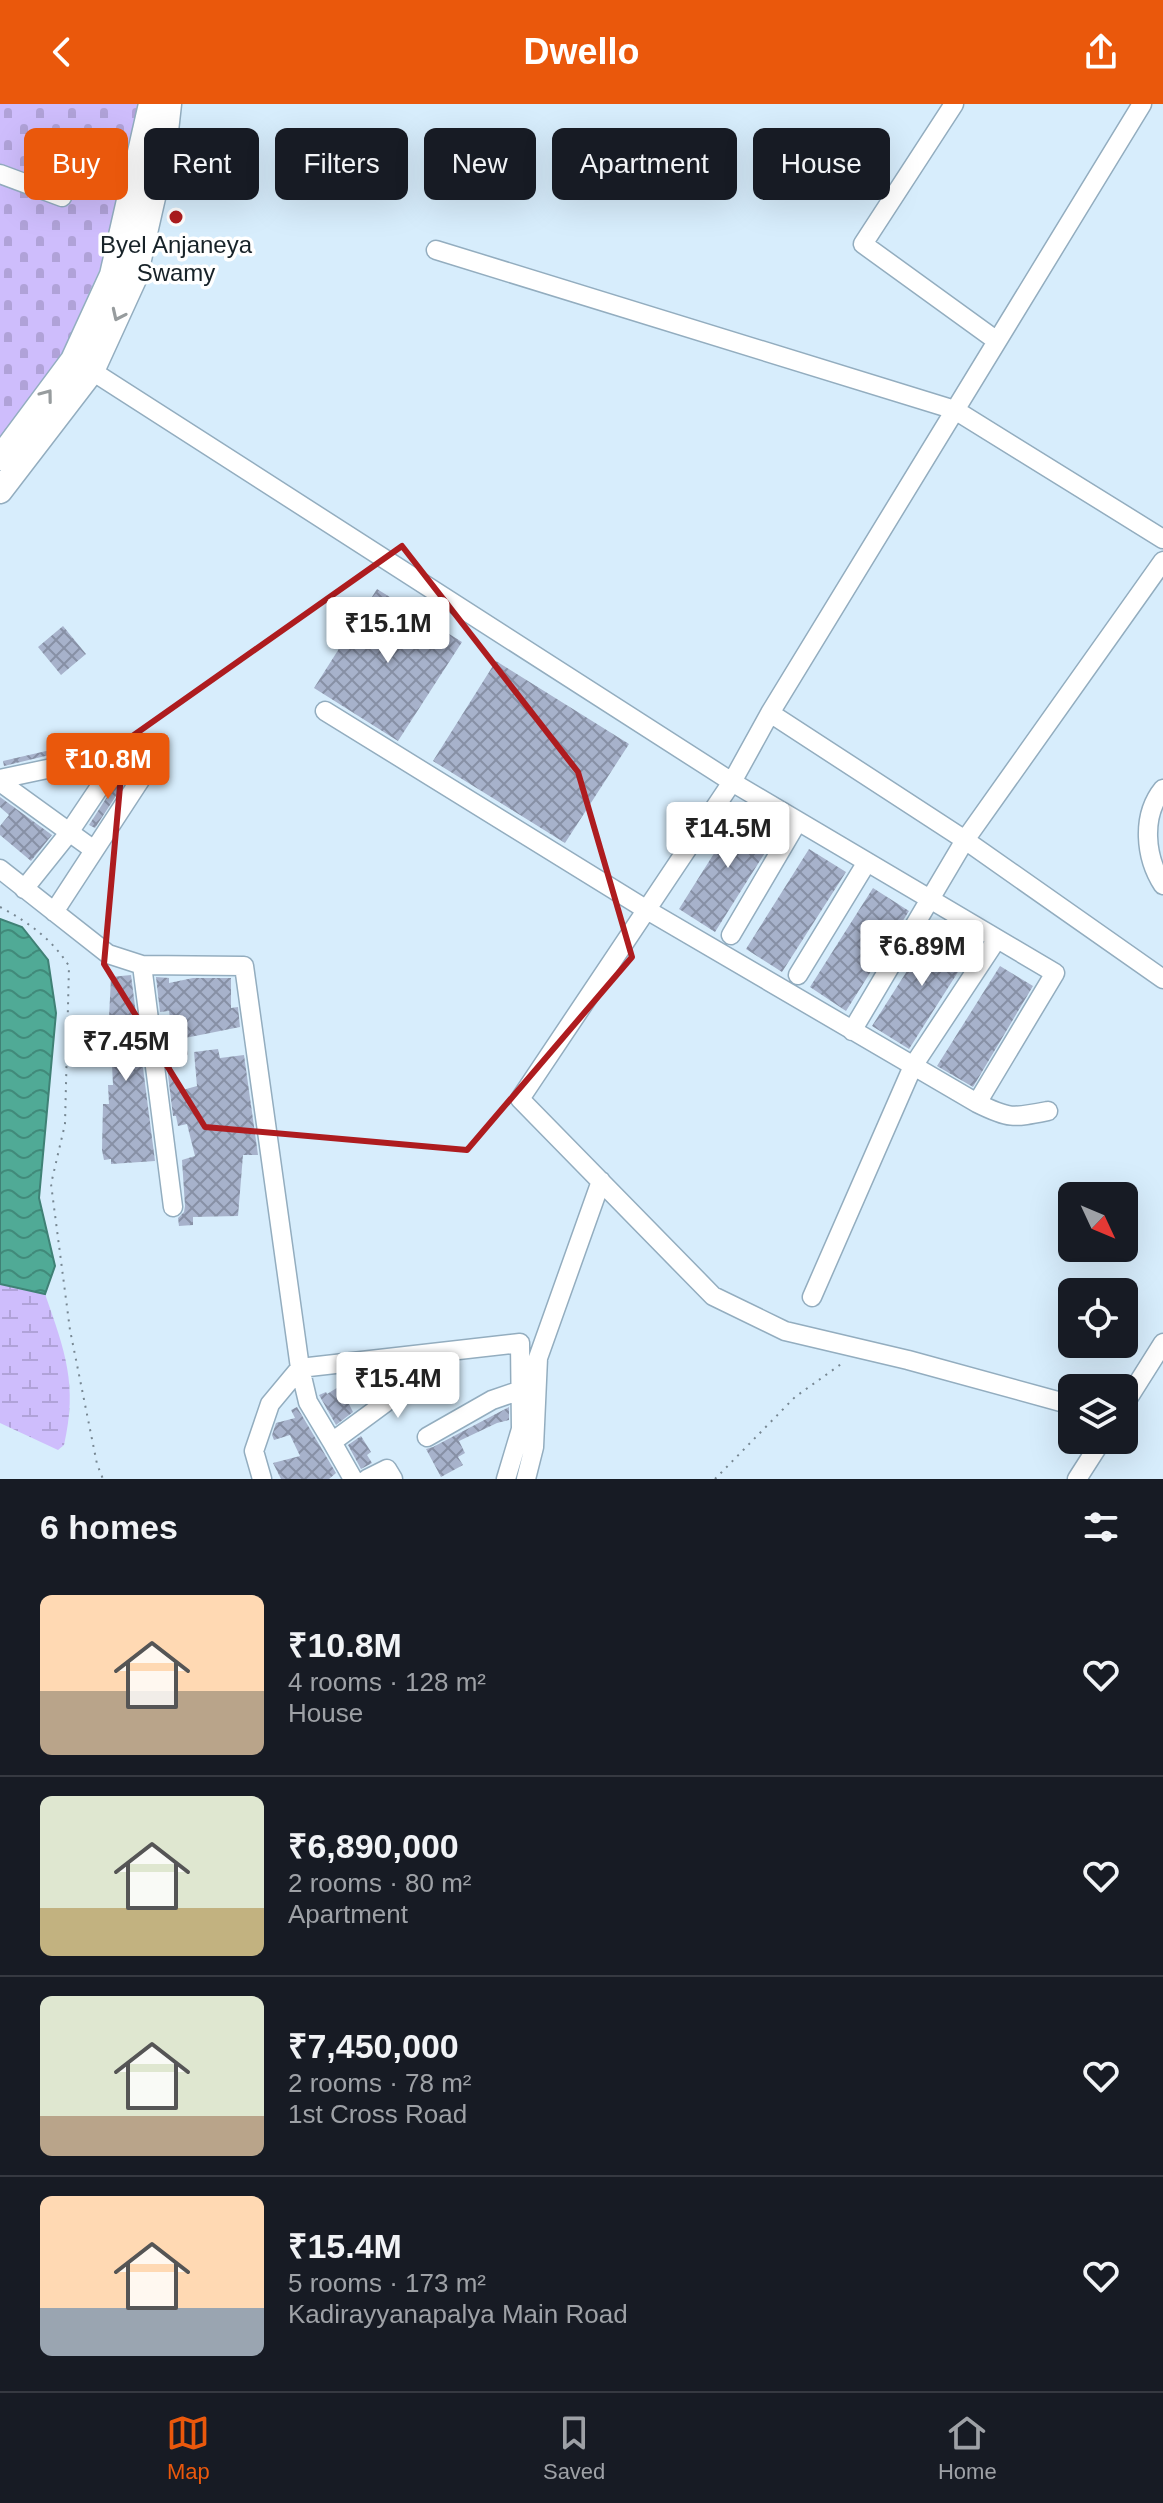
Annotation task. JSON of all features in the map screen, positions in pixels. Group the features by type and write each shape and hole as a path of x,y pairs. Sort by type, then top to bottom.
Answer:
{"main road":[{"path":"4,445 73,360 112,275 151,104"},
{"path":"0,491 92,371 135,277 164,149 169,104"}],"street":[{"path":"954,104 863,244 997,341"},
{"path":"1058,1401 785,1331 713,1296 520,1099 732,782 770,713 1142,104"},
{"path":"0,174 24,183"},
{"path":"436,250 955,410 1163,539"},
{"path":"92,371 732,782 1055,973 977,1103"},
{"path":"852,1031 965,840 1163,561"},
{"path":"325,711 647,910 977,1103 1002,1116 1048,1111"},
{"path":"770,713 965,840 1163,979"},
{"path":"0,781 80,762 109,773 68,834 24,889"},
{"path":"54,912 146,771"},
{"path":"0,781 68,834 94,850"},
{"path":"1163,789 1146,830 1153,870 1163,885"},
{"path":"731,935 798,821"},
{"path":"798,975 867,862"},
{"path":"0,869 108,954 142,965 244,966 300,1368 308,1402 353,1479"},
{"path":"812,1297 913,1066 997,939"},
{"path":"142,965 173,1207"},
{"path":"526,1479 534,1447 538,1358 601,1181"},
{"path":"262,1479 254,1451 270,1404 300,1368 520,1343 521,1429 506,1479"},
{"path":"1138,1383 1163,1343"},
{"path":"332,1442 385,1403 371,1362"},
{"path":"427,1437 492,1400 521,1390"},
{"path":"1077,1479 1093,1454"},
{"path":"367,1479 387,1469 393,1479"}],"path":[{"path":"0,907 24,919 57,948 69,966 65,1124 51,1184 70,1330 97,1464 103,1479"},
{"path":"715,1479 795,1397 853,1356 868,1351"}],"highlighted area":[{"path":"402,546 578,772 632,957 467,1150 205,1127 104,964 124,742"}],"green space":[{"path":"0,104 137,104 128,159 128,128 24,128 24,200 119,200 108,251 61,355 0,439"},
{"path":"0,1284 45,1294 52,1314 67,1368 70,1404 64,1445 58,1450 0,1423"}],"water":[{"path":"0,919 22,927 48,960 56,1013 39,1198 55,1266 45,1294 0,1284"}],"building":[{"path":"377,589 462,642 398,741 314,688"},
{"path":"63,626 86,654 61,675 38,647"},
{"path":"496,661 629,744 565,843 433,761"},
{"path":"73,742 128,760 124,772 113,762 78,750 4,766 3,761 72,745"},
{"path":"121,775 127,779 95,828 89,825"},
{"path":"0,797 52,835 31,861 0,835 0,826 9,815 0,807"},
{"path":"742,809 778,832 715,932 679,909"},
{"path":"809,849 846,872 782,972 746,949"},
{"path":"873,888 909,911 846,1011 810,987"},
{"path":"935,927 972,950 909,1049 872,1026"},
{"path":"1000,966 1033,986 973,1087 937,1066"},
{"path":"131,975 155,1161 111,1164 111,1159 104,1160 102,1150 103,1104 109,1104 108,1085 113,1085 112,1065 108,1065 106,1018 109,1018 111,977"},
{"path":"156,977 169,978 169,983 193,978 231,978 231,1008 238,1007 240,1027 185,1038 188,1055 171,1058 173,1078 179,1091 197,1086 194,1052 218,1049 220,1058 244,1055 258,1155 243,1155 238,1216 193,1217 193,1225 179,1226 178,1218 185,1206 182,1160 195,1156 187,1124 178,1126 176,1116 173,1116 164,1042 173,1040 169,1011 160,1012"},
{"path":"348,1381 354,1390 345,1396 353,1412 336,1425 319,1395 327,1394"},
{"path":"297,1407 336,1473 329,1479 281,1479 273,1463 300,1456 290,1435 274,1440 272,1435 276,1423 295,1418 291,1410"},
{"path":"509,1407 509,1420 459,1441 465,1453 458,1457 463,1465 441,1477 426,1449"},
{"path":"361,1436 371,1452 367,1455 372,1463 361,1469 348,1445"}],"place":[{"name":"Byel Anjaneya Swamy","path":"176,217"}]}
